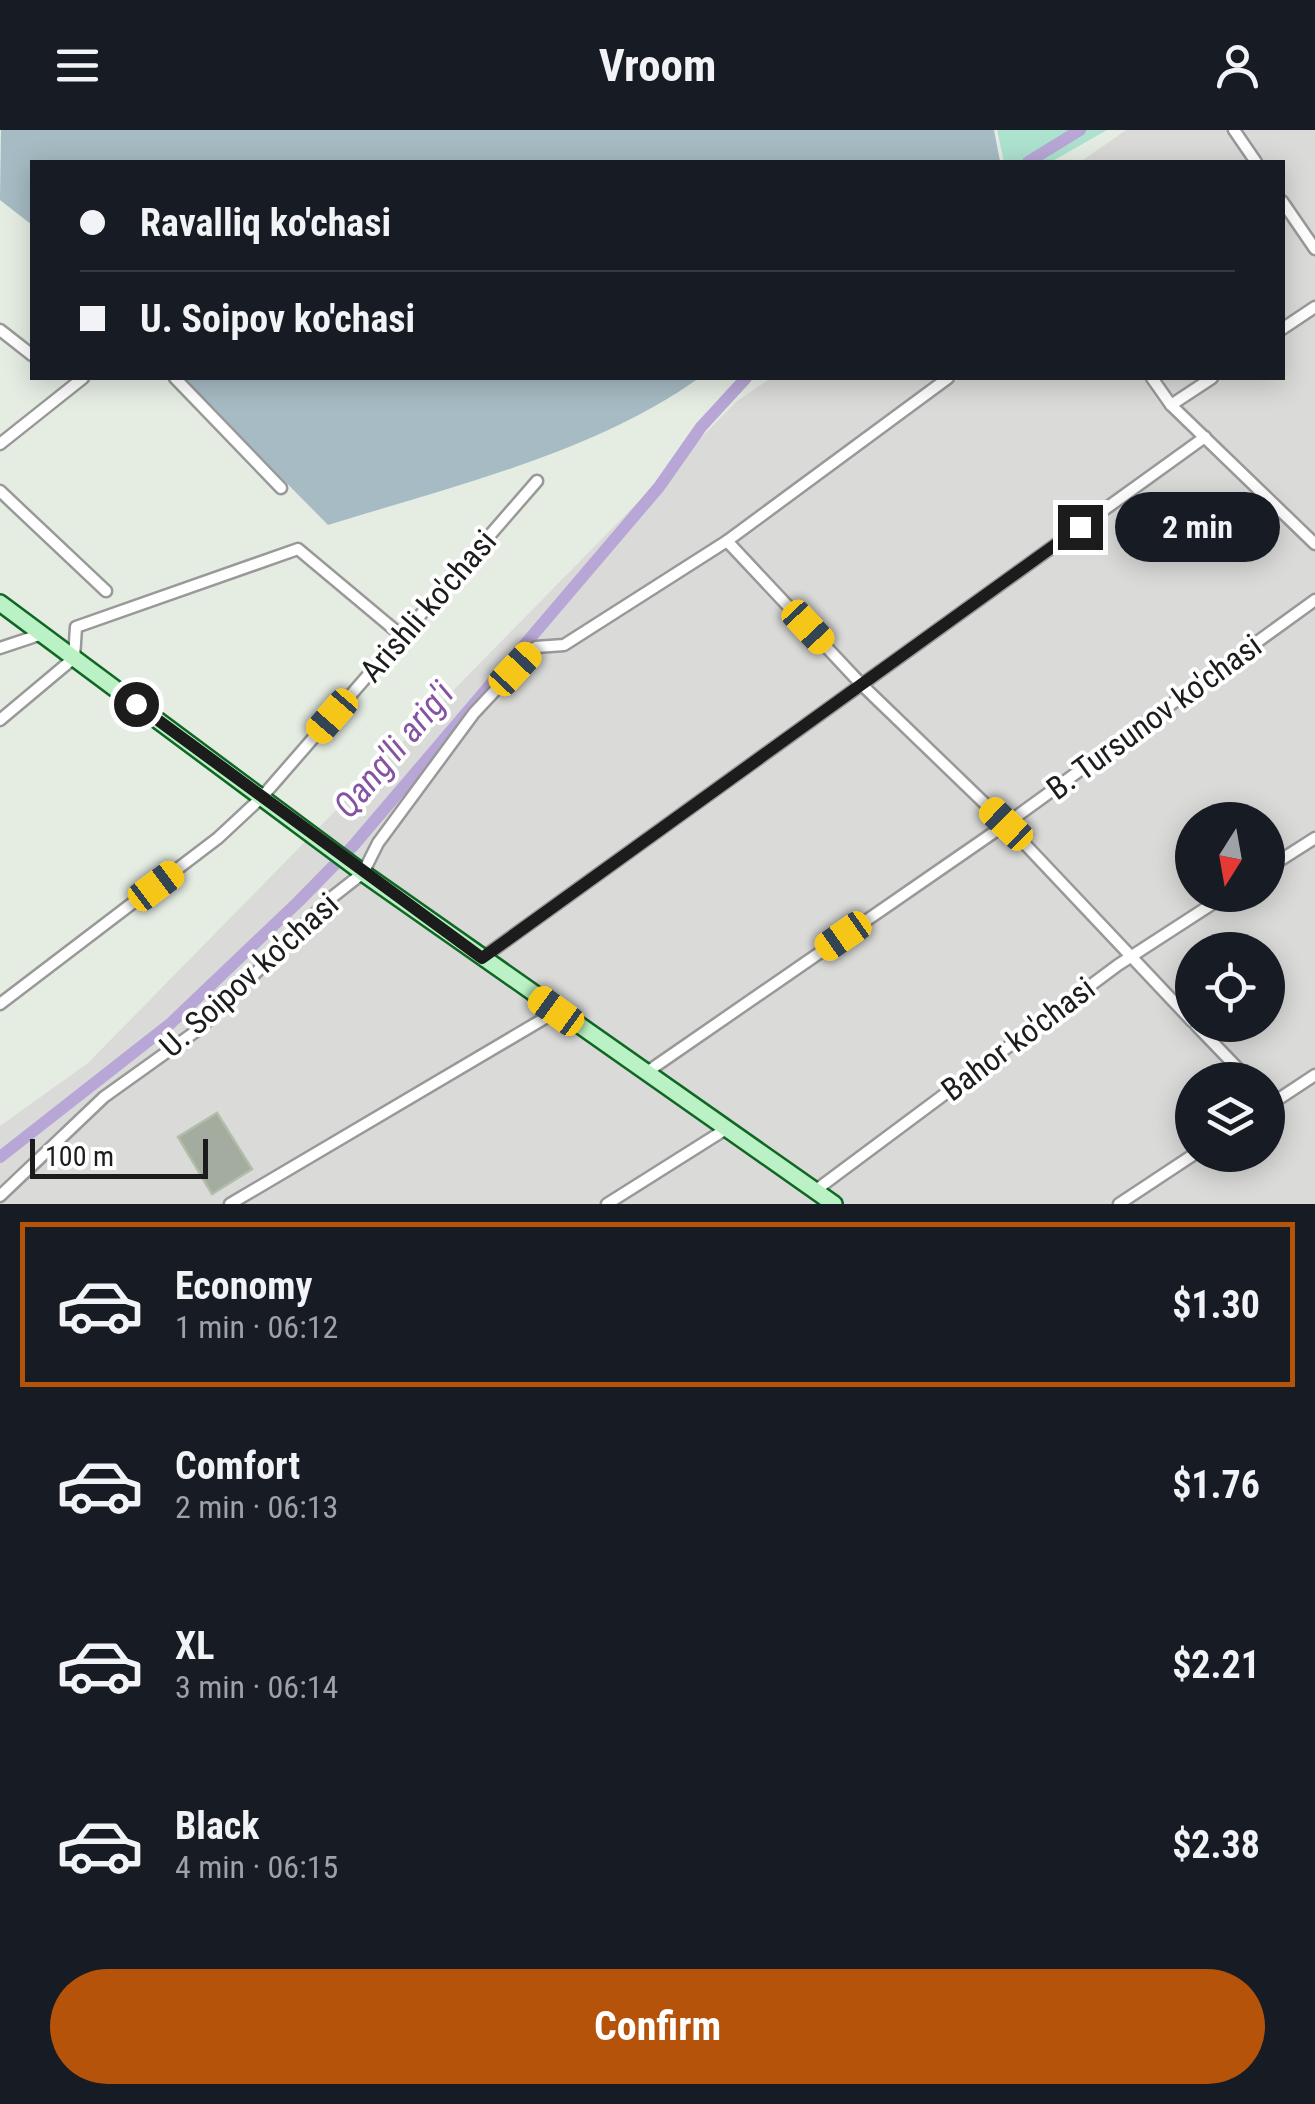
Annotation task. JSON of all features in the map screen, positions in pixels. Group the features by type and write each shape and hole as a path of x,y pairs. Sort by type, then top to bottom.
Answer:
{"street":[{"path":"1234,130 1255,160"},
{"path":"1285,205 1315,249"},
{"path":"1285,327 1315,307"},
{"path":"0,330 30,353"},
{"path":"64,380 72,386"},
{"path":"0,444 80,380"},
{"path":"177,380 281,488"},
{"path":"360,870 464,725 536,647 564,646 727,541 945,380"},
{"path":"1153,380 1172,405 1315,544"},
{"path":"1172,405 1209,380"},
{"path":"482,958 1205,437"},
{"name":"Arishli ko'chasi","path":"0,1004 218,838 262,796 537,481"},
{"path":"0,491 106,591"},
{"path":"727,541 861,684 1006,824 1175,1003"},
{"path":"0,720 74,658 76,627 298,548 402,636"},
{"name":"B. Tursunov ko'chasi","path":"647,1072 1006,824 1315,600"},
{"path":"0,603 482,958 834,1204"},
{"path":"0,648 42,634"},
{"path":"1285,857 1315,838"},
{"name":"U. Soipov ko'chasi","path":"0,1196 104,1097 199,1029 360,870"},
{"name":"Bahor ko'chasi","path":"816,1190 1130,957 1200,912"},
{"path":"230,1204 556,1011"},
{"path":"1212,1042 1232,1062"},
{"path":"1285,1093 1315,1074"},
{"path":"606,1204 726,1130"},
{"path":"1119,1204 1175,1167"}],"shaded area":[{"path":"1,130 994,130 1000,160 30,160 30,223 0,200"},
{"path":"1126,130 1315,130 1315,1204 0,1204 0,1126 88,1063 737,401 768,380 1285,380 1285,160 1083,160"},
{"path":"185,380 696,380 658,404 568,447 471,482 328,525"}],"green space":[{"path":"997,130 1107,130 1054,160 1004,160"}],"building":[{"path":"217,1113 252,1169 212,1194 178,1137"}],"waterway":[{"name":"Qang'li arig'i","path":"1031,160 1080,130"},
{"name":"Qang'li arig'i","path":"0,1157 170,1024 353,846 659,487 701,427 744,380"}],"route":[{"path":"136,704 482,958 1080,527"}]}
